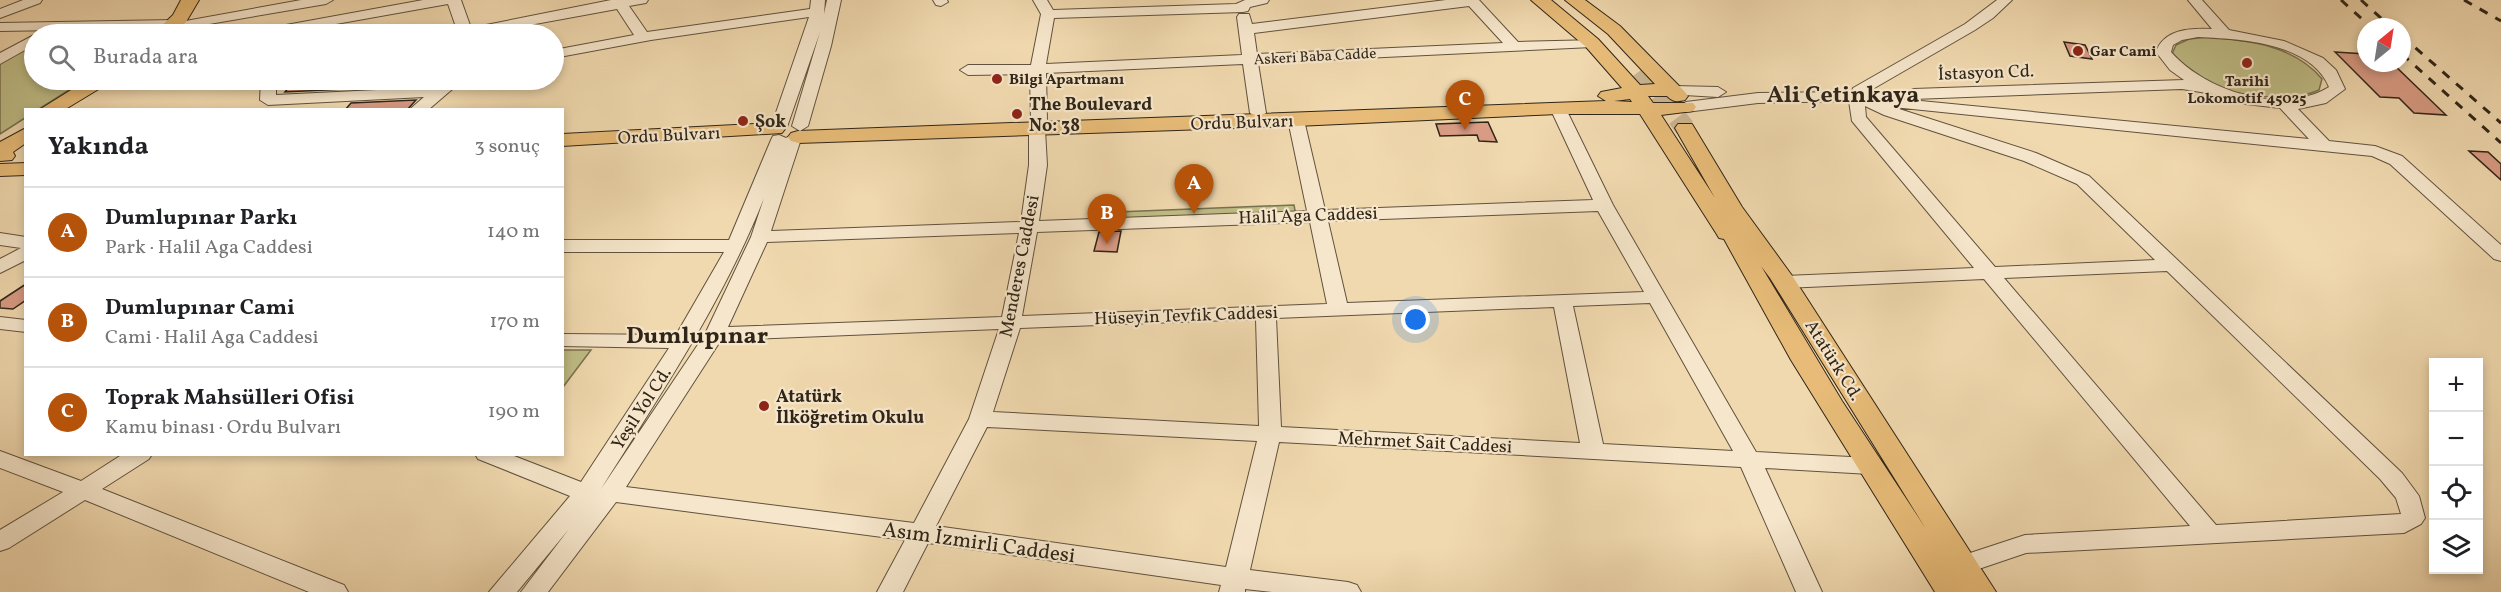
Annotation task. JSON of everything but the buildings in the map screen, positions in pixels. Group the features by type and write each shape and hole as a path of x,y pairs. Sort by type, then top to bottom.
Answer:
{"main road":[{"path":"178,24 190,0"},
{"path":"1540,0 1592,43 1637,72 1674,91 1680,123"},
{"path":"1548,0 1637,72"},
{"path":"1563,0 1596,26 1637,72"},
{"path":"1574,0 1614,30 1637,72 1642,101 1680,123"},
{"name":"Ordu Bulvarı","path":"1642,101 1645,89 1674,91"},
{"path":"52,108 83,90"},
{"path":"71,108 99,90"},
{"name":"Ordu Bulvarı","path":"1038,125 1258,113 1642,101 1669,110 1680,123"},
{"name":"Ordu Bulvarı","path":"564,140 1038,125 1296,120 1558,108 1642,101"},
{"name":"Atatürk Cd.","path":"1680,123 1753,275 1950,592"},
{"name":"Atatürk Cd.","path":"1680,123 1732,208 1783,280 1981,592"},
{"path":"6,154 24,126"},
{"name":"Ordu Bulvarı","path":"564,150 788,133"},
{"path":"6,154 24,137"},
{"path":"6,154 24,168"}],"street":[{"path":"0,14 36,0"},
{"path":"193,24 326,0"},
{"path":"321,24 446,0"},
{"path":"454,0 461,24"},
{"path":"512,24 619,2 641,0"},
{"path":"788,133 824,46 834,0"},
{"path":"1040,0 1048,14 1242,4 1262,0"},
{"path":"1247,29 1471,0 1513,45"},
{"path":"2005,0 1991,14 1965,32 1930,49 1861,95 1858,118 2210,534"},
{"path":"2194,0 2223,33"},
{"path":"619,2 644,38"},
{"path":"1242,4 1258,113"},
{"path":"564,52 818,6 788,133"},
{"path":"0,8 15,8"},
{"path":"275,24 276,9"},
{"name":"Menderes Caddesi","path":"890,592 980,419 1011,323 1038,165 1038,69 1048,14"},
{"path":"0,27 24,29"},
{"path":"2223,33 2280,45 2324,66 2335,78 2337,89 2329,98 2310,103 2284,103 2239,96 2217,90 2185,75 2169,63 2163,52 2166,43 2178,36 2223,33"},
{"name":"Askeri Baba Cadde","path":"968,70 1251,60 1513,45 1592,43"},
{"path":"0,59 24,45"},
{"name":"İstasyon Cd.","path":"1674,91 1861,95 2175,79 2185,75"},
{"name":"İstasyon Cd.","path":"1680,123 1758,98 2182,84 2217,90"},
{"path":"268,90 268,100 441,91"},
{"path":"420,108 441,91"},
{"path":"1861,95 1887,102 2375,151 2396,160 2501,255"},
{"path":"1861,95 1890,112 2030,157 2083,180 2383,468 2402,488 2412,504 2413,518 2404,524 2025,544 1964,565"},
{"path":"2284,103 2323,145"},
{"path":"1558,108 1604,205 1750,461 1809,592"},
{"path":"1296,120 1338,308"},
{"name":"Yeşil Yol Cd.","path":"534,592 598,493 715,334 760,237 788,133"},
{"name":"Yeşil Yol Cd.","path":"502,592 598,493 736,246 788,133"},
{"name":"Halil Aga Caddesi","path":"760,237 1604,205"},
{"path":"0,239 24,243"},
{"path":"564,246 736,246"},
{"path":"0,267 24,253"},
{"path":"1783,280 2171,265"},
{"name":"Hüseyin Tevfik Caddesi","path":"715,334 1658,297"},
{"path":"1562,300 1593,451"},
{"path":"1234,585 1270,433 1266,312"},
{"path":"0,323 24,326"},
{"path":"564,340 683,342"},
{"name":"Mehrmet Sait Caddesi","path":"980,419 1870,466"},
{"path":"0,542 138,456"},
{"name":"Asım İzmirli Caddesi","path":"492,456 598,493 920,533 1234,585 1348,592"},
{"path":"0,459 335,592"}],"shaded area":[{"path":"2209,37 2240,40 2285,52 2299,59 2322,79 2319,90 2291,97 2275,97 2240,93 2209,84 2187,69 2172,54 2176,45 2189,39"},
{"path":"24,49 24,90 69,90 41,108 24,108 24,119 0,134 0,62"},
{"path":"1294,205 1296,216 1088,223 1092,213"},
{"path":"564,350 591,350 564,386"}],"tunnel":[{"path":"1641,70 1685,128"}],"railway":[{"path":"2341,0 2361,18"},
{"path":"2361,0 2381,18"},
{"path":"2464,0 2501,21"},
{"path":"2411,44 2501,123"},
{"path":"2411,62 2501,143"}],"place":[{"name":"Gar Cami","path":"2078,51"},
{"name":"Tarihi Lokomotif 45025","path":"2247,63"},
{"name":"Bilgi Apartmanı","path":"997,79"},
{"name":"The Boulevard No: 38","path":"1017,114"},
{"name":"Şok","path":"743,121"},
{"name":"Toprak Mahsülleri Ofisi","path":"1465,130"},
{"name":"Dumlupınar Parkı","path":"1194,214"},
{"name":"Dumlupınar Cami","path":"1107,244"},
{"name":"Atatürk İlköğretim Okulu","path":"764,406"}],"district":[{"name":"Ali Çetinkaya","path":"1843,94"},
{"name":"Dumlupınar","path":"697,335"}]}
